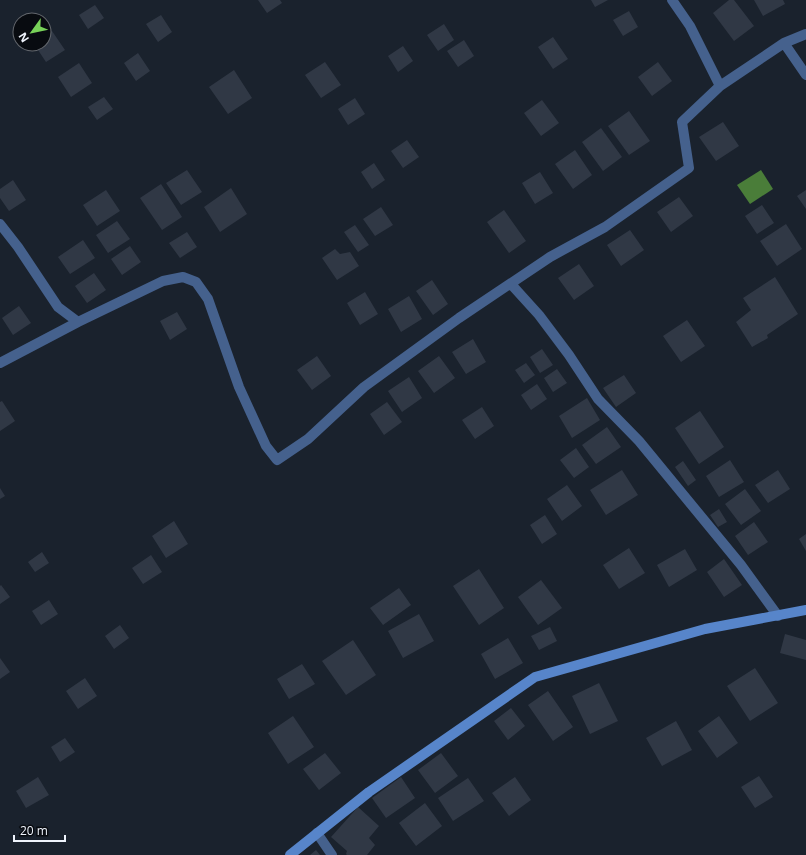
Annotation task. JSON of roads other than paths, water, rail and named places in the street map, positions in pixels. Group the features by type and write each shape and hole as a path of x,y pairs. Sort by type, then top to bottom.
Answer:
{"main road":[{"path":"290,855 369,792 535,677 706,629 806,610"}],"street":[{"path":"672,0 690,26 720,86"},
{"path":"0,363 78,322 163,282 183,277 196,282 208,299 239,387 263,440 277,460 308,439 364,387 459,318 550,257 605,227 689,168 682,122 720,86 784,43 806,34"},
{"path":"784,43 806,75"},
{"path":"0,224 18,247 58,307 78,322"},
{"path":"511,284 539,315 569,355 598,399 638,441 741,565 778,616"},
{"path":"317,833 332,855"}]}
